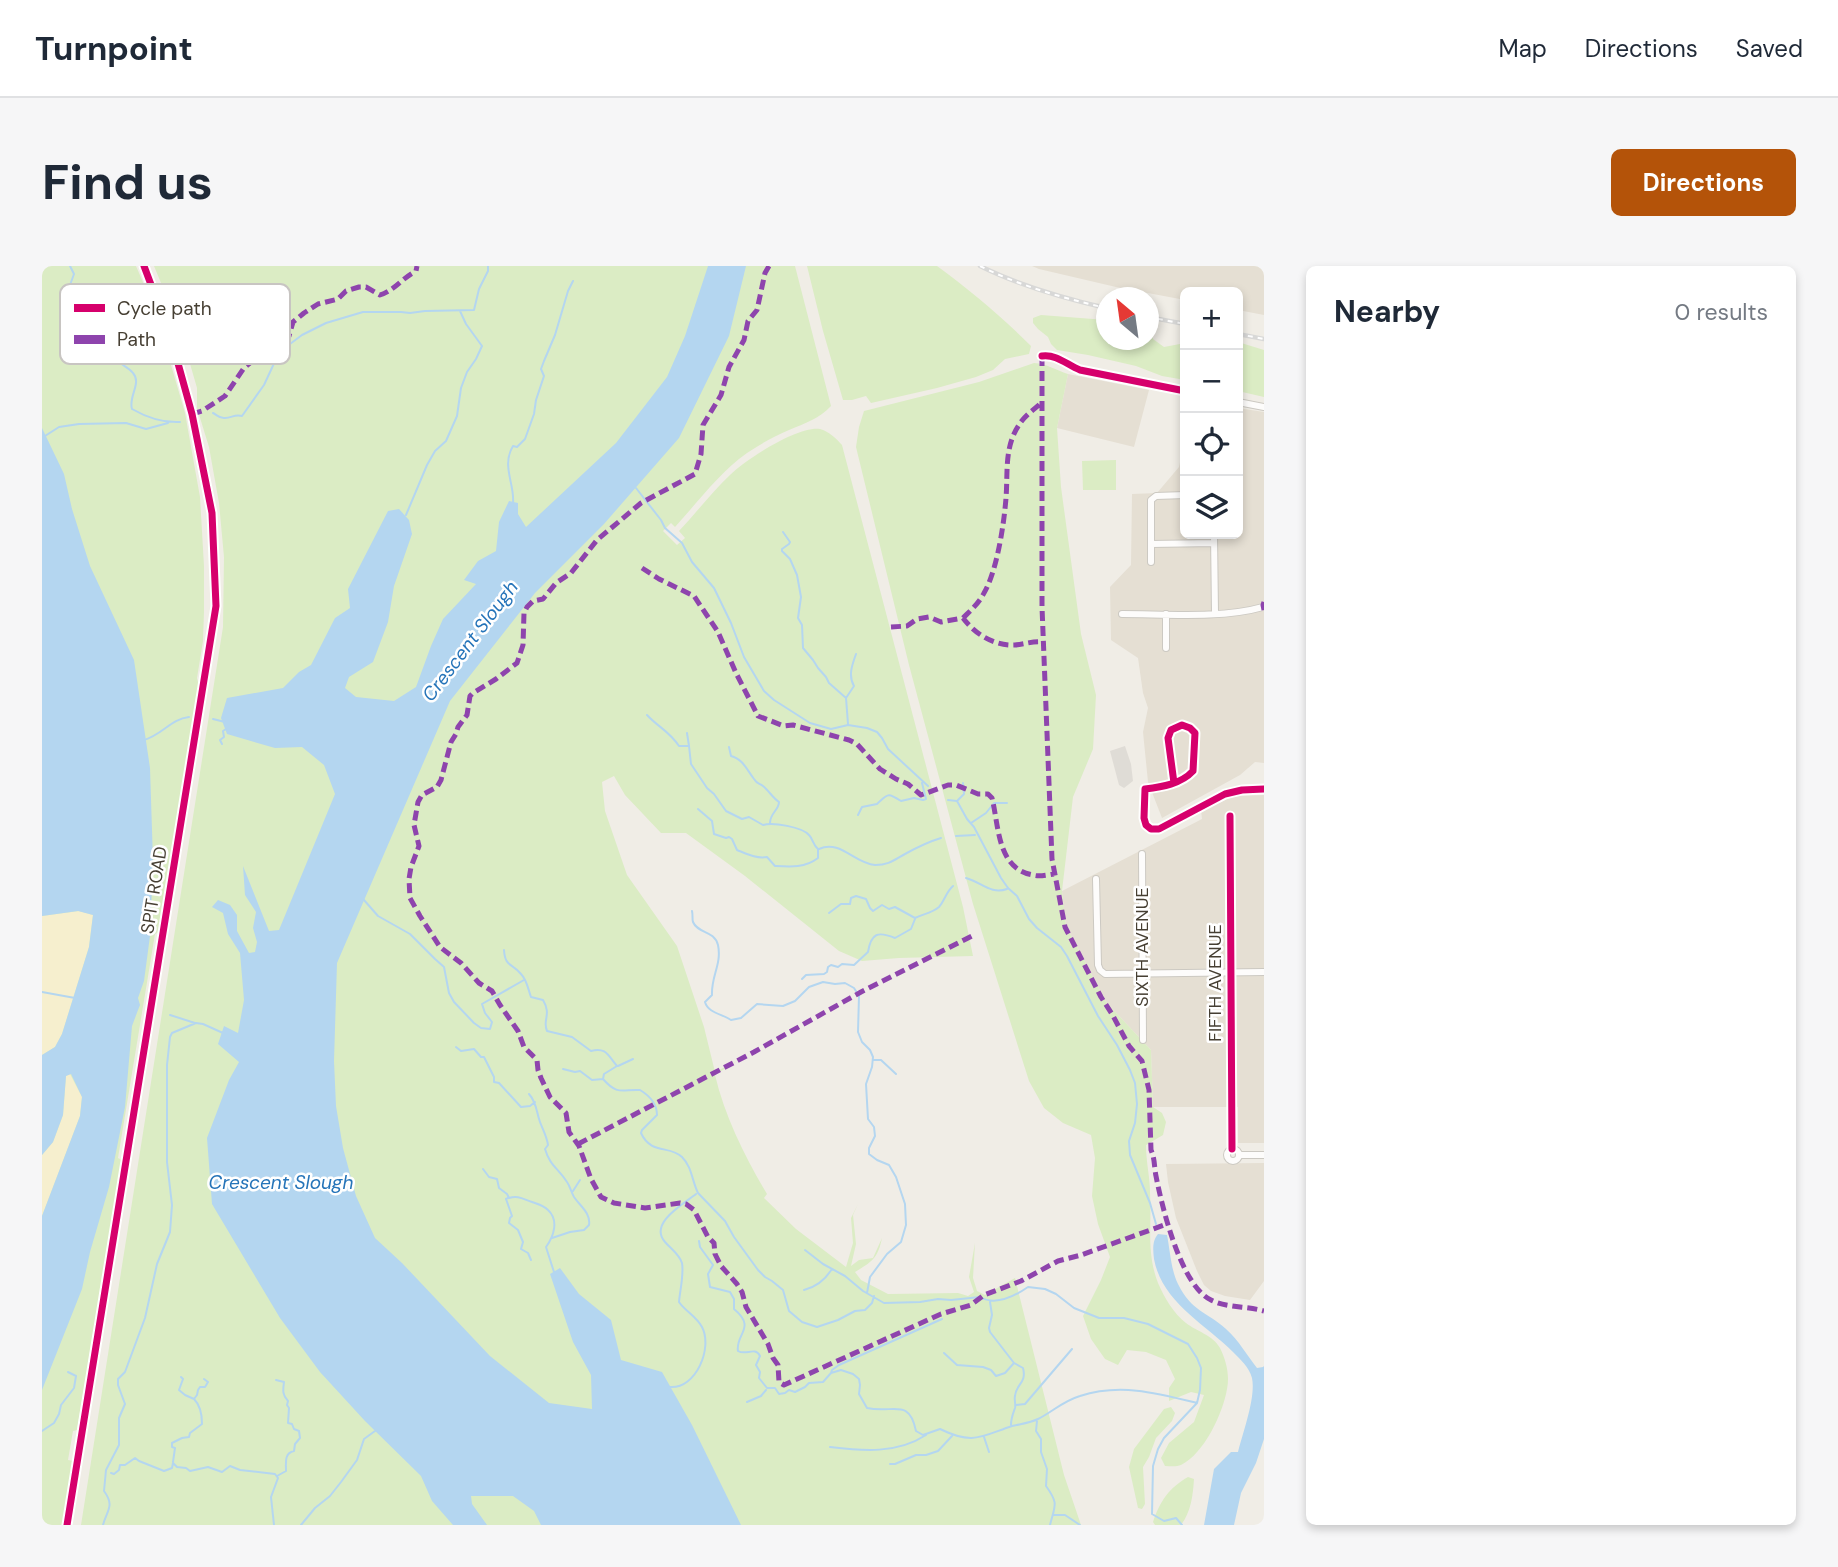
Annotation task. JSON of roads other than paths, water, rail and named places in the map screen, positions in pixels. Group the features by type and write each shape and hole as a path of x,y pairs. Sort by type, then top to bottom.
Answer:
{"street":[{"name":"SPIT ROAD","path":"144,266 151,284"},
{"path":"1042,356 1056,357 1080,370 1180,390"},
{"name":"SPIT ROAD","path":"67,1525 216,606 212,513 179,364"},
{"path":"1243,403 1264,407"},
{"path":"1151,562 1151,500 1156,496 1180,495"},
{"path":"1214,539 1215,613"},
{"path":"1151,544 1214,543"},
{"path":"1122,614 1251,611 1264,606"},
{"path":"1166,614 1166,648"},
{"path":"1174,783 1169,734 1175,727 1182,725 1195,733 1194,768 1192,773 1174,783 1145,789 1144,818 1151,829 1159,829 1225,794 1264,789"},
{"name":"FIFTH AVENUE","path":"1230,816 1231,1149"},
{"name":"SIXTH AVENUE","path":"1142,855 1143,1040"},
{"path":"1096,879 1098,965 1105,974 1264,972"},
{"path":"1231,1149 1236,1149 1239,1155 1237,1160 1229,1160 1227,1154 1231,1149"},
{"path":"1239,1155 1264,1155"}],"water":[{"name":"Crescent Slough","path":"708,266 746,266 729,336 679,438 604,524 535,593 450,701 337,963 334,1061 336,1106 343,1148 356,1196 375,1238 490,1356 549,1403 592,1409 591,1375 573,1342 550,1274 560,1268 579,1294 611,1320 621,1360 662,1372 692,1425 741,1525 541,1525 534,1511 513,1496 471,1496 472,1504 487,1525 453,1525 432,1501 421,1476 320,1372 280,1318 212,1204 207,1138 229,1080 239,1062 218,1044 224,1026 238,1033 244,1000 240,953 228,934 223,913 212,907 218,900 230,905 237,915 237,931 249,953 255,952 257,942 253,928 256,912 245,895 243,866 269,931 279,930 335,794 324,765 302,747 275,748 227,734 221,718 227,698 283,688 299,672 311,665 335,618 350,608 348,589 388,511 399,509 409,520 412,534 394,586 388,622 373,662 349,677 345,688 356,697 394,701 416,687 443,619 476,584 464,580 478,561 496,551 499,522 509,501 518,503 518,514 526,527 616,443 667,377 685,336"},
{"path":"42,428 64,474 90,566 134,660 150,768 153,861 150,936 144,981 138,998 140,1005 132,1026 125,1107 109,1187 82,1289 42,1390 42,1216 80,1116 82,1097 71,1074 66,1076 63,1115 53,1142 42,1155 42,1055 55,1047 62,1034 89,947 93,915 78,911 42,916"},
{"path":"1158,1234 1167,1235 1172,1266 1183,1293 1231,1334 1257,1368 1264,1366 1264,1439 1241,1493 1234,1525 1204,1525 1214,1469 1231,1452 1238,1452 1251,1404 1252,1378 1238,1357 1186,1311 1166,1288 1154,1259 1153,1249"}],"waterway":[{"path":"70,266 74,274 71,284"},
{"path":"290,344 326,323 363,312 474,310 488,266"},
{"path":"513,503 508,468 510,453 513,446 517,447 525,439 544,376 541,369 573,281"},
{"path":"406,515 427,465 435,451 446,441 457,416 461,388 467,372 482,346 460,311"},
{"path":"122,364 131,371 136,381 132,409 155,419 180,422"},
{"path":"213,413 223,418 242,416 264,385 274,364"},
{"path":"42,438 59,427 79,424 126,423 146,429 168,423"},
{"path":"636,488 665,528 682,543 692,562 714,588 744,657 764,691 810,723 831,729 848,725 877,732 888,749 928,786"},
{"path":"783,532 790,542 782,551 790,559 797,575 801,597 798,618 802,625 803,648 829,683 846,698"},
{"path":"848,724 846,698 854,686 851,674 856,654"},
{"path":"647,715 679,746 689,746 691,764 726,811 742,819 749,817 763,825 787,826 805,832 818,849 818,858 803,865 775,866 767,857 756,857 737,850 729,837 714,834 712,821 698,809"},
{"path":"144,740 189,717"},
{"path":"213,719 225,722"},
{"path":"222,744 220,740 226,729"},
{"path":"687,733 689,746"},
{"path":"729,747 731,756 742,762 756,782 779,802 770,823"},
{"path":"858,815 862,807 877,804 888,795 901,801 926,799 922,783"},
{"path":"958,800 964,794 963,783"},
{"path":"948,800 957,801 1001,878 1017,896 1029,919 1061,947 1130,1070 1135,1083 1137,1104 1129,1141 1130,1155 1156,1224"},
{"path":"971,823 986,813 994,803 1007,803"},
{"path":"956,836 975,835"},
{"path":"819,849 834,847 868,864 880,865 941,838"},
{"path":"966,878 991,889 1007,889"},
{"path":"829,913 841,904 850,904 851,898 856,896 866,899 873,911 882,905 889,909 895,907 915,918 939,907 953,886"},
{"path":"364,900 378,916 410,934 444,967 449,993 454,1002 481,1028 490,1029 492,1022 482,1004 524,980"},
{"path":"692,911 695,926 713,937 718,945 719,958 712,995 705,1002 709,1009 716,1013 731,1020 741,1018 757,1004 783,1006 795,1001 809,987 823,982 845,983 854,988 859,996 858,1032 873,1057 866,1084 868,1119 874,1127 875,1136 869,1154 889,1165 896,1177 905,1204 906,1225 901,1242 887,1254 870,1277 867,1293"},
{"path":"802,979 806,975 824,974 831,965 854,965 868,952 873,937 880,934 895,938 911,929 915,919"},
{"path":"504,950 507,962 525,979 531,997 543,1000 547,1010 547,1031 572,1037 591,1051 604,1051 617,1066 604,1074 603,1079 613,1088 640,1090 652,1101 657,1115 642,1130 645,1140 655,1147 672,1151 682,1157 698,1193 725,1221 758,1270 783,1290 789,1311 802,1322 817,1327 855,1311 865,1310 872,1303 874,1296"},
{"path":"42,992 75,998"},
{"path":"170,1015 195,1023"},
{"path":"103,1525 110,1504 104,1491 106,1470 119,1445 119,1418 125,1404 118,1379 125,1372 145,1318 157,1264 170,1232 172,1205 167,1162 167,1065 170,1037 172,1033 196,1023 223,1033"},
{"path":"456,1047 461,1051 474,1049 484,1057 494,1082 499,1083 521,1107 535,1102"},
{"path":"618,1066 633,1059"},
{"path":"873,1060 881,1060 896,1074"},
{"path":"563,1069 580,1071 592,1080 603,1079"},
{"path":"529,1094 547,1139 547,1155 587,1213 589,1221 584,1230 552,1238"},
{"path":"483,1169 489,1177 497,1179 499,1188 509,1198 518,1197 538,1204 551,1214 554,1228 546,1247 554,1272"},
{"path":"573,1191 580,1180"},
{"path":"670,1387 688,1381 700,1366 704,1356 705,1336 700,1323 679,1302 682,1263 665,1242 661,1228 670,1214 696,1194"},
{"path":"508,1198 506,1199 512,1216 509,1223 518,1230 523,1242 521,1249 528,1253 531,1260"},
{"path":"699,1241 700,1247 713,1265 708,1274 710,1287 730,1292 734,1299 734,1309 744,1321 738,1351 758,1353 760,1356 756,1365 760,1372 759,1378 767,1388 775,1388 779,1394 789,1390 795,1392 809,1383 823,1382 831,1373 841,1370 859,1379 859,1394 867,1408 904,1410 913,1420 916,1431 923,1435 940,1429 969,1438 1035,1420 1068,1401 1095,1392 1138,1391 1197,1403"},
{"path":"805,1250 884,1303 980,1297 998,1300 1028,1287 1045,1289 1074,1308 1099,1318 1124,1318 1148,1324 1188,1344 1201,1368 1197,1403 1164,1438 1153,1466 1152,1514 1164,1521 1176,1518 1182,1525"},
{"path":"804,1290 820,1282 832,1269"},
{"path":"990,1302 990,1332 1014,1363 1023,1368 1024,1377 1016,1392 1011,1425"},
{"path":"831,1373 839,1365 942,1319"},
{"path":"1016,1405 1025,1404 1072,1349"},
{"path":"944,1353 957,1365 983,1367 996,1376 1005,1373 1014,1363"},
{"path":"42,1431 54,1423 61,1405 74,1388 76,1376 68,1372"},
{"path":"181,1377 183,1379 179,1390 194,1399"},
{"path":"173,1462 175,1448 172,1443 189,1437 190,1433 202,1424 201,1411 194,1399 200,1387 205,1387 208,1382 204,1379"},
{"path":"276,1380 284,1382 283,1392 289,1408 288,1423 299,1431 300,1438 294,1451 287,1456 286,1471 277,1476"},
{"path":"747,1402 761,1396 766,1390"},
{"path":"1037,1421 1036,1431 1041,1439 1041,1452 1047,1469 1046,1486 1054,1501 1050,1525"},
{"path":"301,1525 315,1508 330,1496 357,1460 364,1439 375,1431"},
{"path":"830,1447 880,1450 903,1445 926,1435"},
{"path":"890,1464 938,1451 952,1436"},
{"path":"984,1437 989,1452"},
{"path":"111,1473 114,1474 120,1465 125,1465 135,1458 164,1471 172,1468 173,1463 190,1471 208,1467 222,1472 230,1466 240,1470 275,1474 278,1478 271,1497 274,1525"},
{"path":"1054,1515 1065,1515 1080,1525"}],"railway":[{"path":"980,266 1042,291 1096,306"},
{"path":"1159,319 1180,323"},
{"path":"1243,335 1264,339"}]}
